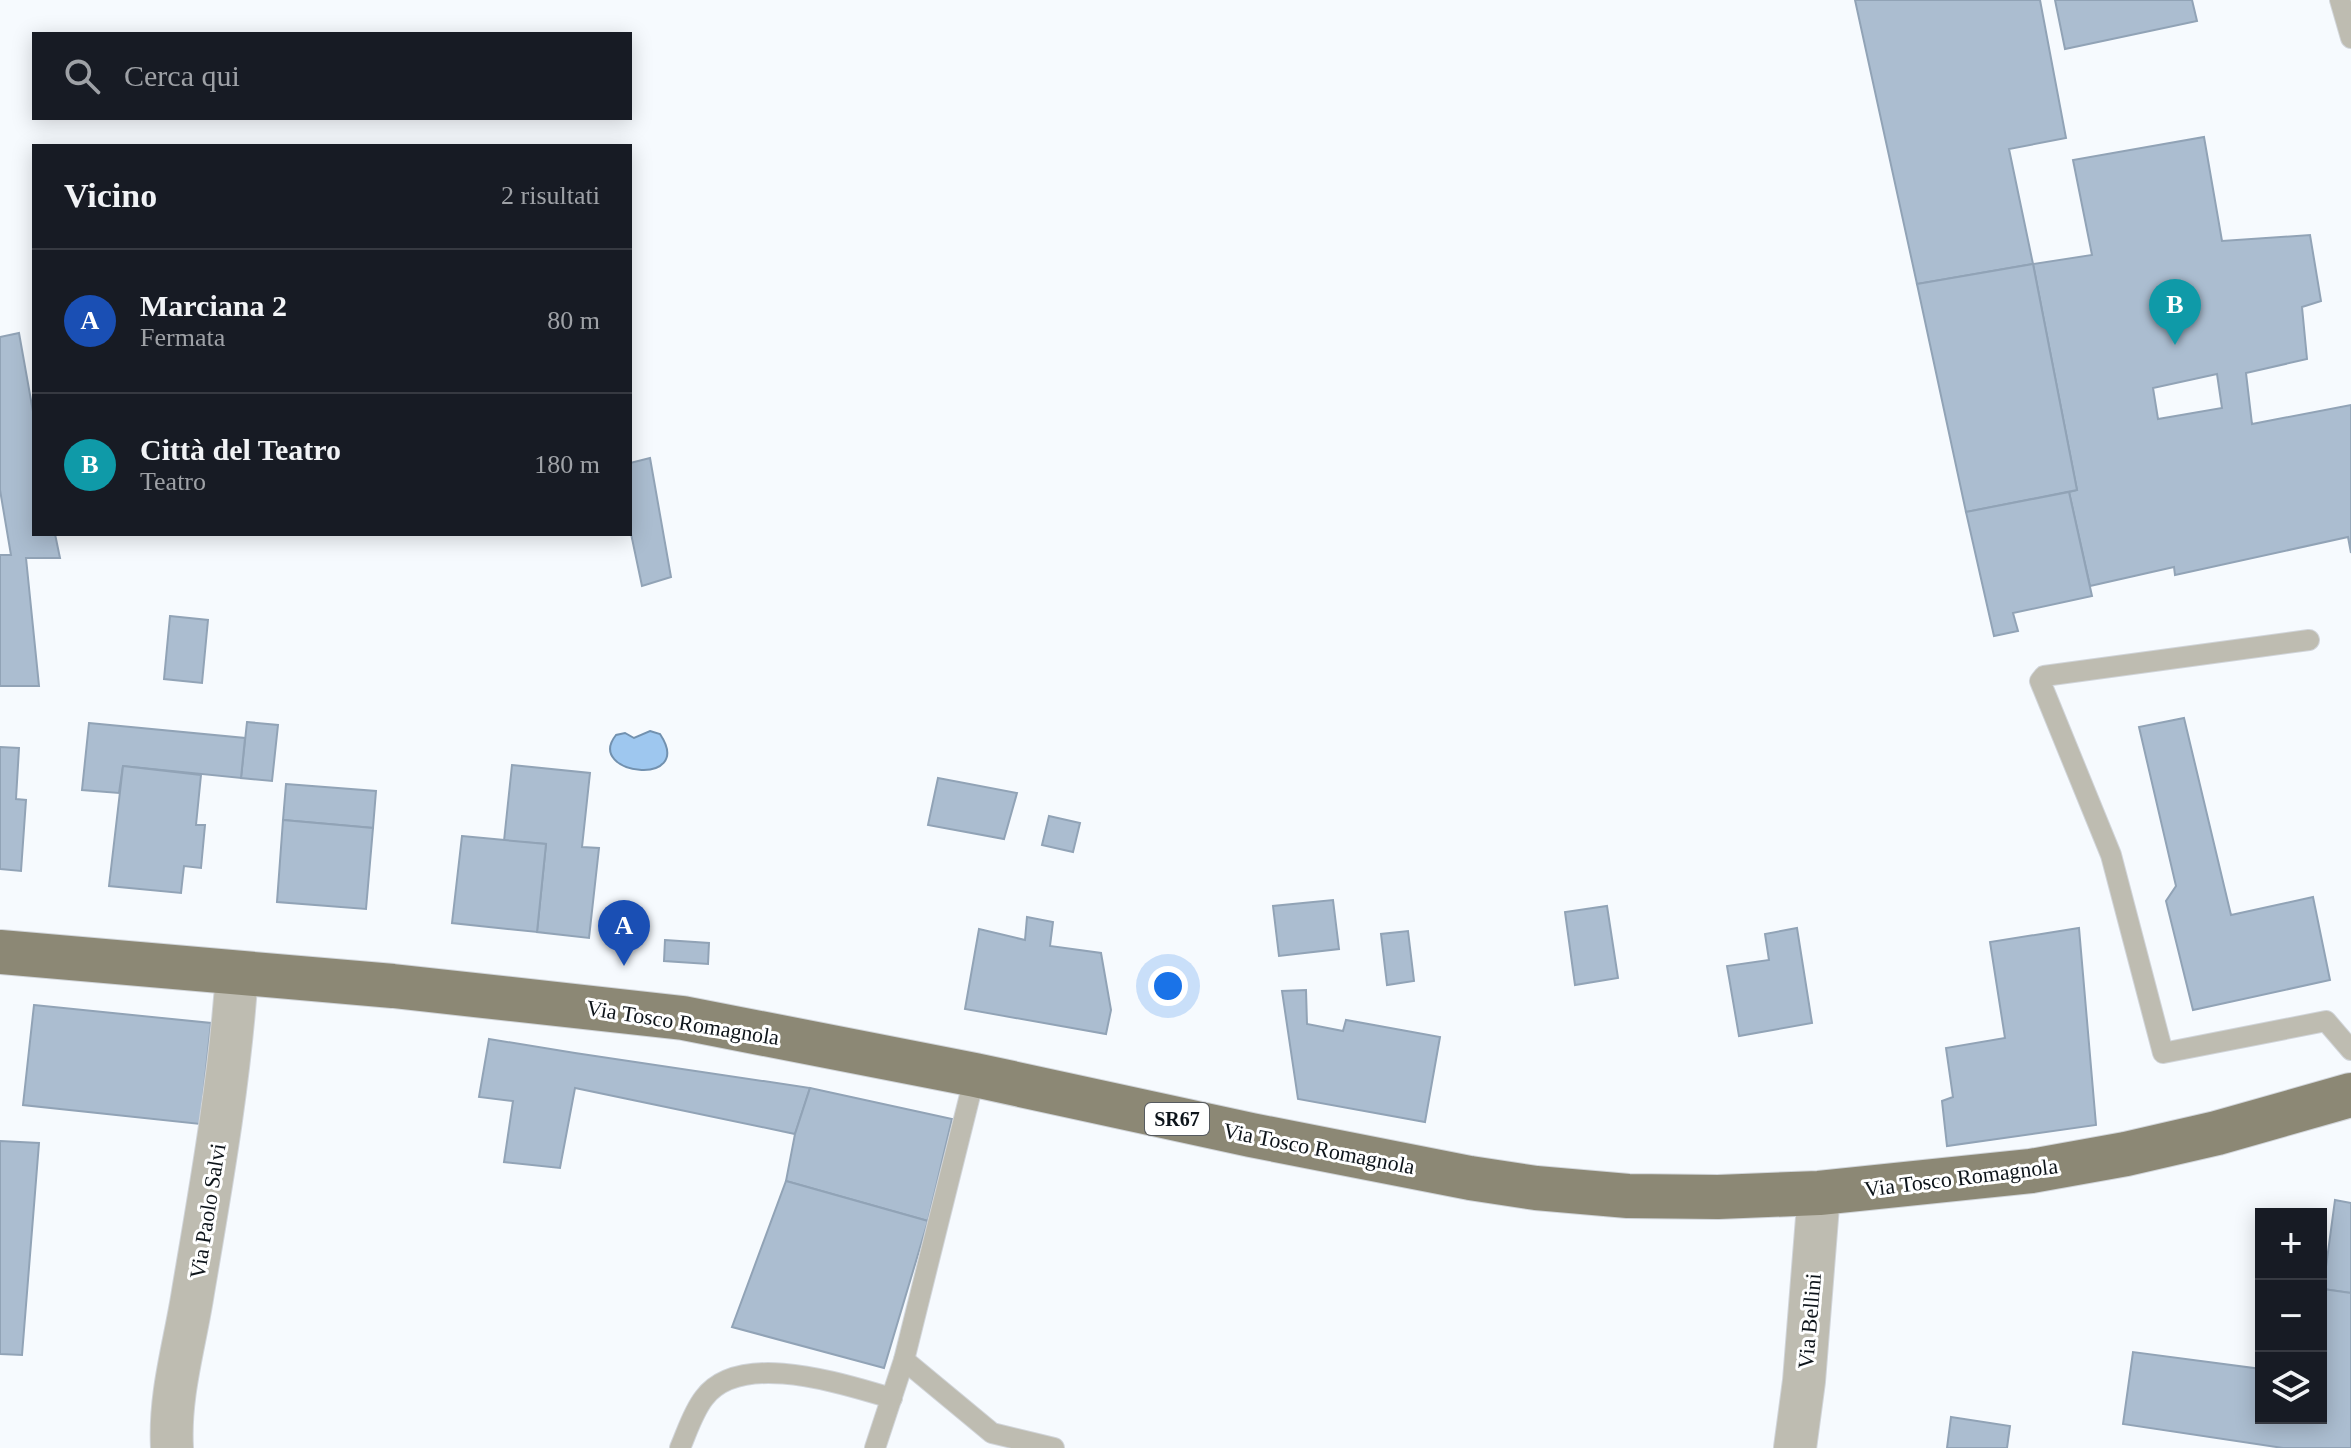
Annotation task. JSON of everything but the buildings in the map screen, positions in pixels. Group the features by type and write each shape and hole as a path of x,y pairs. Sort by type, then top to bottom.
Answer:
{"main road":[{"name":"Via Tosco Romagnola","path":"0,952 572,1004 683,1018 1470,1178 1628,1196 1718,1197 1819,1193 2031,1171 2217,1133 2351,1095"}],"street":[{"name":"Via Paolo Salvi","path":"172,1448 170,1421 218,1141 237,972"},
{"name":"Via Bellini","path":"1795,1448 1804,1381 1819,1193"}],"lane":[{"path":"2340,0 2351,38"},
{"path":"2309,640 2044,676 2040,681 2111,855 2163,1053 2326,1021 2351,1050"},
{"path":"875,1448 904,1360 975,1075"},
{"path":"904,1360 992,1433 1054,1448"},
{"path":"680,1448 705,1395 730,1379 763,1373 803,1374 892,1398"}],"water":[{"path":"650,731 660,734 667,751 664,763 653,769 640,770 614,759 610,749 616,735 625,733 634,738"}],"place":[{"name":"Città del Teatro","path":"2175,345"},
{"name":"Marciana 2","path":"624,966"}]}
